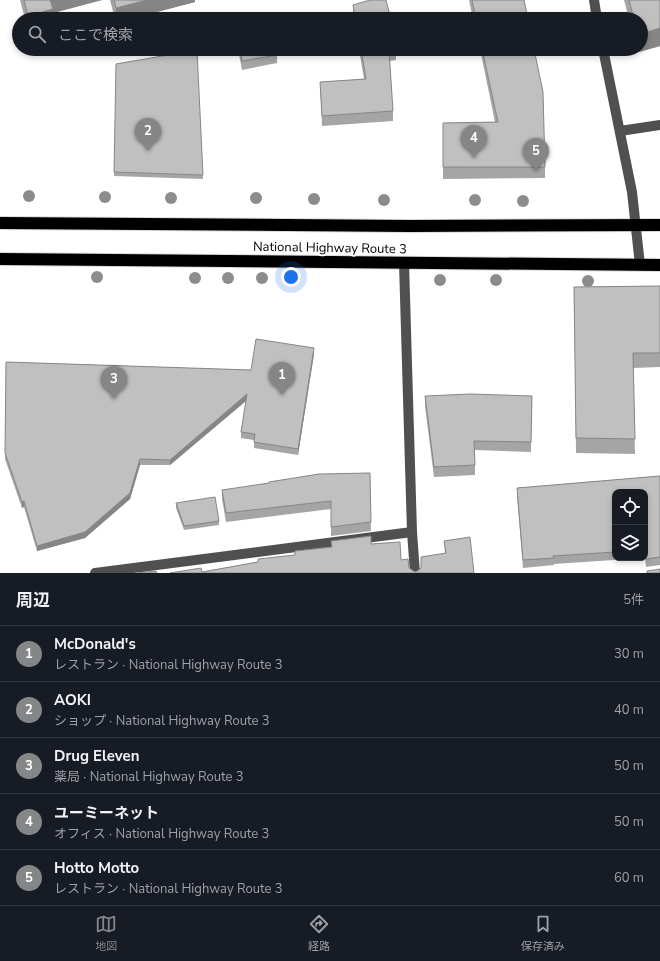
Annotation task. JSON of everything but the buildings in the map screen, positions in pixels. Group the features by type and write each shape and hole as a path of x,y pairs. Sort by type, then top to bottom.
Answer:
{"highway":[{"name":"National Highway Route 3","path":"0,223 410,226 660,225"},
{"name":"National Highway Route 3","path":"0,259 660,265"}],"street":[{"path":"594,0 597,12"},
{"path":"604,56 632,192 640,265"},
{"path":"620,131 660,125"},
{"path":"404,263 412,532 415,573"},
{"path":"95,573 412,532"}],"place":[{"name":"AOKI","path":"148,151"},
{"name":"ユーミーネット","path":"474,158"},
{"name":"Hotto Motto","path":"536,171"},
{"name":"McDonald's","path":"282,395"},
{"name":"Drug Eleven","path":"114,399"}]}
